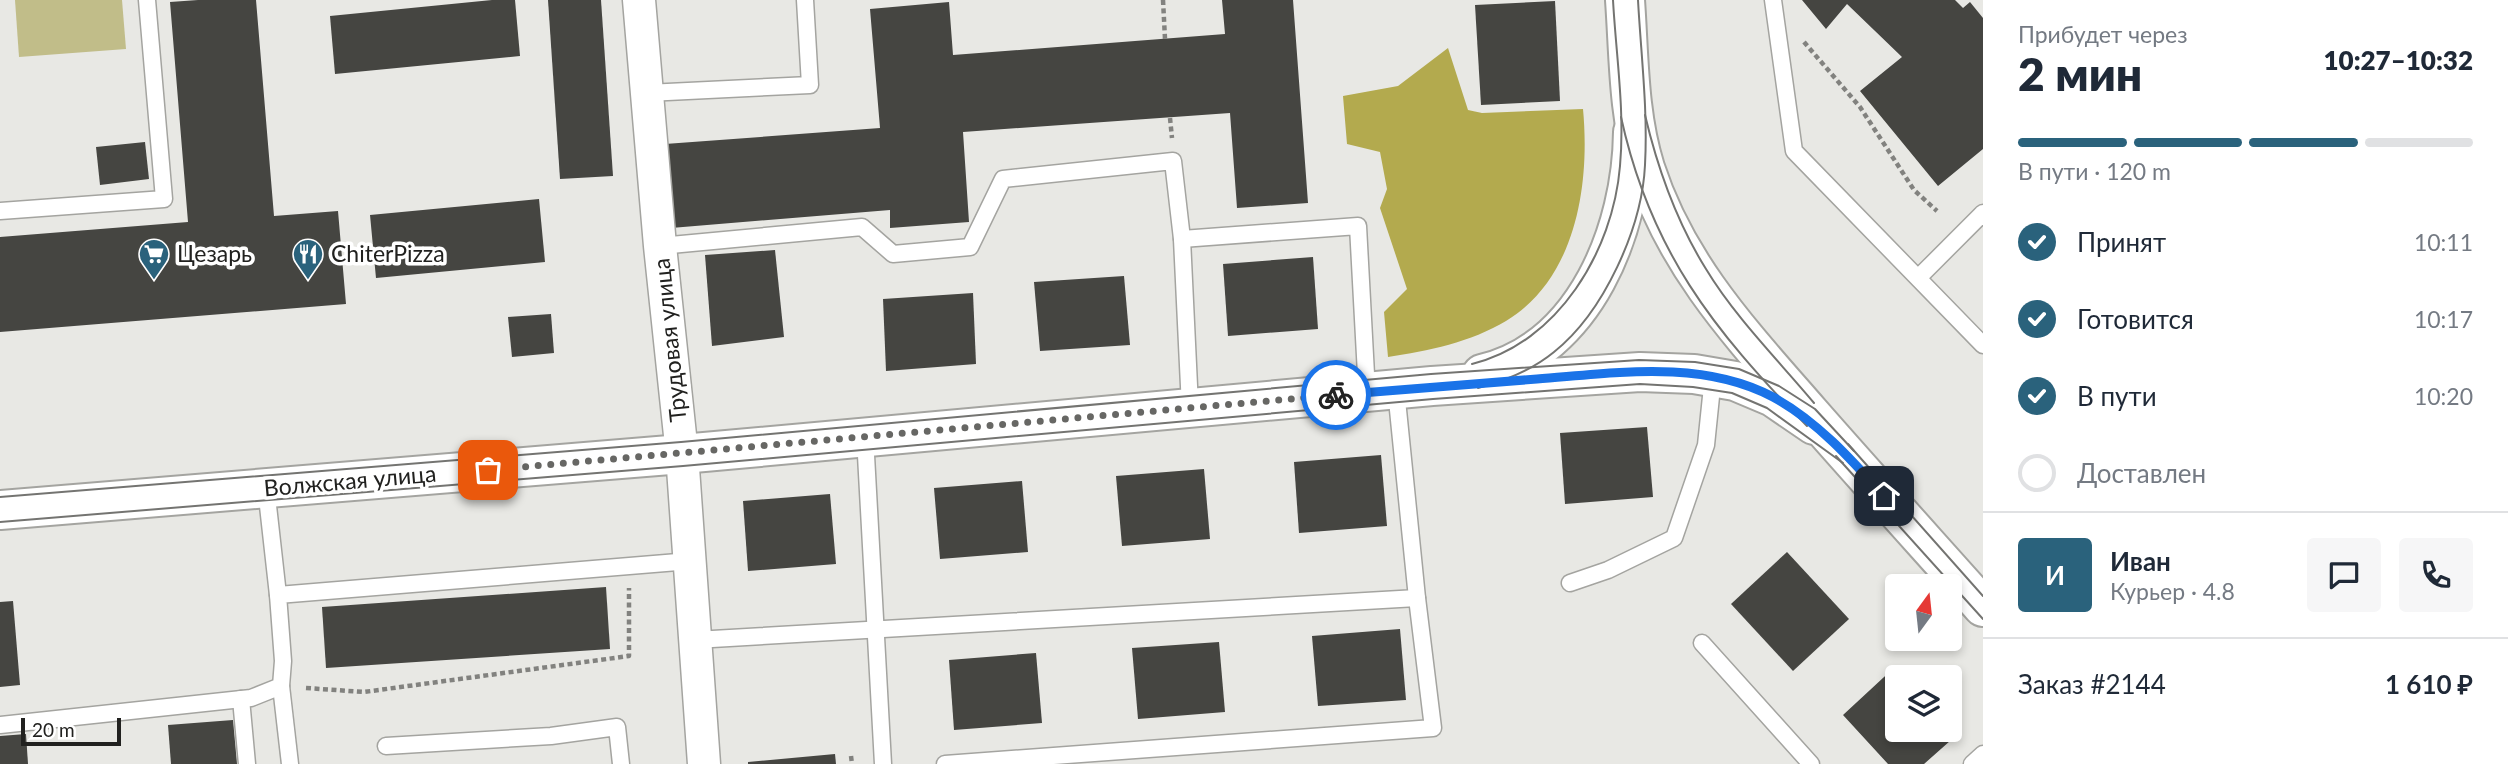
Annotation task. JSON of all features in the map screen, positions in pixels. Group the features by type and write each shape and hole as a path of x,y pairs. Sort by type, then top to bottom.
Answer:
{"street":[{"name":"Трудовая улица","path":"639,0 660,246 682,454 704,764"},
{"path":"1399,390 1502,369 1546,343 1578,308 1606,262 1623,220 1632,170 1633,116 1625,0"},
{"path":"1633,116 1645,167 1663,215 1696,277 1744,339 1983,607"},
{"name":"Волжская улица","path":"0,510 682,454 1190,407 1640,372 1735,381 1773,397 1807,419 1848,457"}],"lane":[{"path":"0,211 164,199 147,0"},
{"path":"647,93 810,85 804,0"},
{"path":"1773,0 1794,151 1983,345"},
{"path":"660,246 862,227 893,254 970,247 1003,179 1173,161 1182,239 1190,407"},
{"path":"1919,277 1983,214"},
{"path":"945,764 1433,728 1417,598 1399,390 1358,226 1182,239"},
{"path":"1570,583 1608,570 1674,538 1706,445 1713,377"},
{"path":"865,437 883,764"},
{"path":"266,488 278,595 283,661 281,686 290,764"},
{"path":"278,595 690,561"},
{"path":"695,640 1417,598"},
{"path":"1702,643 1811,764"},
{"path":"0,725 241,699 281,686"},
{"path":"241,699 247,764"},
{"path":"386,746 551,736 617,727 621,764"},
{"path":"1972,764 1983,754"}],"path":[{"path":"1163,0 1165,39"},
{"path":"1794,32 1860,107 1913,190 1937,211"},
{"path":"281,686 364,692 629,656 629,566"},
{"path":"851,756 852,764"}],"shaded area":[{"path":"15,0 122,0 126,49 19,57"},
{"path":"1448,48 1468,110 1482,113 1583,109 1585,138 1580,197 1574,227 1563,255 1549,280 1530,303 1506,321 1478,335 1434,349 1388,357 1384,312 1407,289 1380,208 1387,189 1380,152 1347,144 1343,96 1398,86"}],"building":[{"path":"256,0 274,216 338,211 346,304 0,332 0,237 188,222 170,2"},
{"path":"515,0 520,56 335,74 330,16"},
{"path":"548,0 601,0 613,176 560,179"},
{"path":"1222,0 1293,0 1308,203 1237,208 1230,113 963,132 969,222 890,228 890,210 671,228 665,144 880,128 870,9 949,2 953,55 1225,34"},
{"path":"1802,0 1955,0 1963,8 1970,2 1983,18 1983,149 1938,186 1860,91 1902,57 1847,4 1826,29"},
{"path":"1555,1 1560,101 1481,105 1475,5"},
{"path":"145,142 149,179 100,185 96,147"},
{"path":"539,199 545,262 376,278 370,215"},
{"path":"775,250 784,337 712,346 705,255"},
{"path":"1313,257 1318,329 1228,336 1223,264"},
{"path":"1124,276 1130,345 1040,351 1034,282"},
{"path":"973,293 976,364 886,371 883,299"},
{"path":"551,314 554,353 512,357 508,317"},
{"path":"1647,427 1653,497 1565,504 1560,433"},
{"path":"1381,455 1387,526 1299,533 1294,462"},
{"path":"1204,469 1210,539 1122,546 1116,476"},
{"path":"1022,481 1028,552 940,559 934,488"},
{"path":"830,494 836,564 748,571 743,501"},
{"path":"1787,552 1849,619 1793,671 1731,604"},
{"path":"606,587 610,649 326,668 322,607"},
{"path":"13,601 20,685 0,687 0,602"},
{"path":"1400,629 1406,700 1318,706 1312,636"},
{"path":"1219,642 1225,712 1138,719 1132,648"},
{"path":"1036,653 1042,723 954,730 949,660"},
{"path":"1885,676 1885,742 1949,742 1924,764 1888,764 1843,715"},
{"path":"233,720 237,764 171,764 168,725"},
{"path":"26,734 28,764 0,764 0,736"},
{"path":"835,754 836,764 748,764 748,762"}],"tram line":[{"path":"1472,364 1503,353 1530,336 1555,315 1576,289 1606,230 1615,198 1621,145 1621,104 1613,0"},
{"path":"1478,388 1527,369 1554,352 1572,335 1604,292 1628,241 1642,189 1646,144 1638,0"},
{"path":"1645,115 1669,195 1695,251 1730,304 1814,403"},
{"path":"1621,117 1633,165 1649,208 1690,285 1742,356 1807,426"},
{"path":"0,497 681,442 1431,374 1639,360 1695,362 1739,369 1779,386 1815,409 1854,451"},
{"path":"0,522 683,466 1433,399 1640,384 1693,387 1732,393 1767,408 1843,463"},
{"path":"1848,444 1983,596"},
{"path":"1836,456 1983,619"}],"way so far":[{"path":"488,470 1336,395"}],"place":[{"name":"Цезарь","path":"154,281"},
{"name":"ChiterPizza","path":"308,281"}],"route":[{"path":"1336,395 1640,372 1694,374 1735,381 1773,397 1807,419 1848,457 1884,496"}]}
